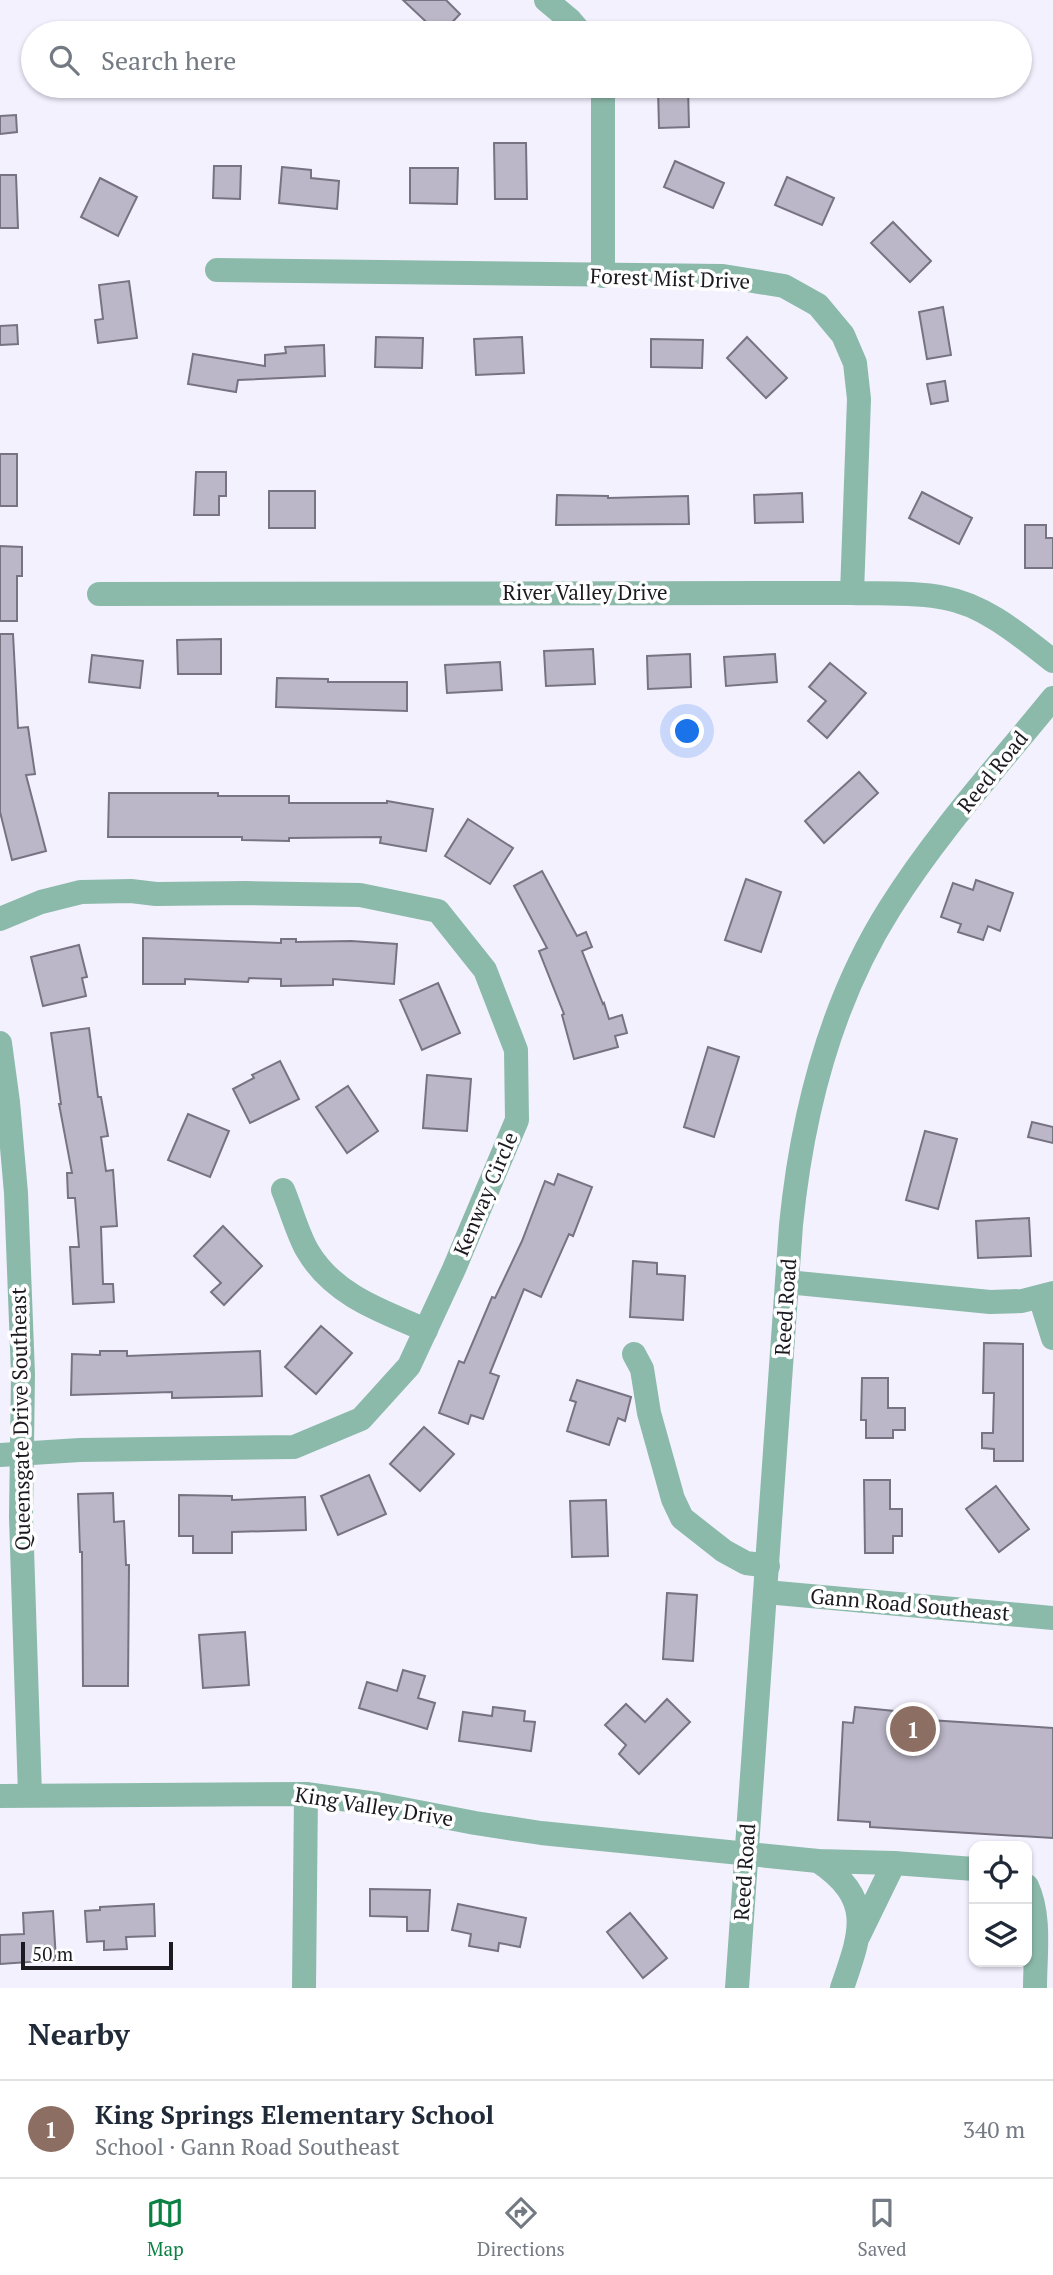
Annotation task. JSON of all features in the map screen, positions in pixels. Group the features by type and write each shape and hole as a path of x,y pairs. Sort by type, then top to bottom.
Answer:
{"street":[{"path":"546,0 571,21"},
{"path":"603,98 603,276"},
{"name":"Forest Mist Drive","path":"217,270 723,276 784,286 818,305 843,335 855,363 859,399 852,593"},
{"name":"River Valley Drive","path":"99,593 852,593 929,596 959,601 986,613 1053,661"},
{"name":"Reed Road","path":"737,1988 787,1282 797,1168 804,1129 830,1035 850,987 889,910 920,864 1053,698"},
{"name":"Kenway Circle","path":"0,919 41,902 80,892 360,895 438,911 485,970 516,1049 517,1120 454,1269 409,1366 362,1419 294,1447 80,1450 10,1455"},
{"name":"Queensgate Drive Southeast","path":"0,1043 16,1193 23,1374 10,1455 21,1517 30,1796"},
{"path":"283,1190 307,1250 335,1286 371,1307 426,1330"},
{"path":"787,1282 990,1302 1046,1295 1053,1338"},
{"path":"634,1354 642,1369 649,1413 673,1499 682,1518 735,1557 746,1563 768,1566"},
{"name":"Gann Road Southeast","path":"766,1592 1053,1618"},
{"path":"304,1988 306,1794"},
{"name":"King Valley Drive","path":"0,1796 306,1794 519,1830 818,1861 969,1869"},
{"path":"818,1861 840,1878 853,1898 859,1914 859,1934"},
{"path":"842,1988 859,1934 894,1863"},
{"path":"1032,1898 1035,1917 1034,1988"}],"building":[{"path":"403,0 446,0 460,14 453,21 425,21"},
{"path":"658,98 688,98 689,127 659,128"},
{"path":"16,115 17,132 0,134 0,116"},
{"path":"494,143 526,143 527,199 495,199"},
{"path":"675,161 724,183 713,208 664,187"},
{"path":"214,166 241,166 240,199 213,198"},
{"path":"282,167 311,170 311,178 339,181 337,209 279,203"},
{"path":"410,168 458,168 457,204 410,203"},
{"path":"0,175 16,175 18,228 0,228"},
{"path":"787,177 834,198 822,225 775,205"},
{"path":"100,178 137,197 118,236 81,217"},
{"path":"893,222 931,261 910,282 871,243"},
{"path":"129,281 137,338 98,343 95,320 103,319 99,285"},
{"path":"943,307 951,355 927,359 919,312"},
{"path":"17,325 18,344 0,345 0,326"},
{"path":"376,337 423,338 422,368 375,367"},
{"path":"522,337 524,373 476,375 474,339"},
{"path":"747,337 787,378 766,398 727,358"},
{"path":"651,339 703,340 702,368 651,367"},
{"path":"324,345 325,376 238,380 236,392 188,384 193,354 265,366 265,355 286,353 285,347"},
{"path":"945,381 948,401 931,404 927,384"},
{"path":"0,454 17,454 17,506 0,506"},
{"path":"196,472 226,472 226,496 219,496 219,515 194,515"},
{"path":"269,491 315,491 315,528 269,528"},
{"path":"922,492 972,518 959,544 909,518"},
{"path":"802,493 803,522 755,523 754,495"},
{"path":"557,495 608,498 688,496 689,524 556,525"},
{"path":"1025,525 1046,525 1046,538 1053,538 1053,568 1025,568"},
{"path":"0,546 22,547 22,576 17,576 17,621 0,621"},
{"path":"0,634 13,634 18,728 28,727 35,774 26,775 46,851 12,860 0,812"},
{"path":"221,639 221,674 178,674 177,640"},
{"path":"593,649 595,684 546,686 544,651"},
{"path":"690,654 691,687 648,689 647,656"},
{"path":"775,654 777,682 726,686 724,657"},
{"path":"92,655 143,661 140,688 89,682"},
{"path":"500,662 502,690 447,693 445,665"},
{"path":"830,663 866,693 827,738 808,721 826,701 809,687"},
{"path":"277,678 328,679 328,682 407,682 407,711 276,707"},
{"path":"859,772 878,793 824,843 805,821"},
{"path":"109,793 289,796 289,803 387,801 433,809 426,851 380,843 381,837 289,838 289,841 242,840 242,837 108,837"},
{"path":"468,819 513,848 490,884 445,856"},
{"path":"542,871 577,936 586,932 592,947 582,951 609,1019 622,1015 627,1033 615,1036 618,1047 574,1059 562,1015 564,1014 539,951 547,948 514,886"},
{"path":"746,879 781,892 761,952 725,940"},
{"path":"976,880 1013,893 1000,931 988,926 983,940 958,932 961,924 941,917 953,883 973,890"},
{"path":"143,938 281,943 281,939 296,939 296,942 397,944 394,984 333,979 333,985 281,986 281,979 249,978 248,982 185,979 185,984 143,984"},
{"path":"79,945 87,977 82,978 86,996 43,1006 31,957"},
{"path":"438,983 460,1033 422,1050 400,1000"},
{"path":"89,1028 98,1097 101,1097 108,1136 101,1137 106,1171 113,1170 117,1226 101,1227 103,1284 113,1284 114,1302 73,1304 70,1247 79,1247 75,1198 68,1198 67,1173 72,1173 59,1104 51,1033"},
{"path":"708,1047 739,1057 714,1137 684,1127"},
{"path":"280,1061 299,1099 250,1123 233,1089 254,1078 252,1075"},
{"path":"427,1075 471,1079 467,1131 423,1128"},
{"path":"348,1086 378,1131 347,1153 316,1107"},
{"path":"188,1114 229,1131 210,1177 168,1160"},
{"path":"1032,1122 1053,1127 1053,1143 1028,1137"},
{"path":"925,1131 957,1139 938,1209 906,1200"},
{"path":"558,1174 592,1187 573,1236 569,1234 541,1297 524,1289 490,1373 499,1376 483,1419 471,1415 468,1424 439,1413 459,1361 464,1363 492,1297 495,1298 522,1241 545,1181 554,1185"},
{"path":"1029,1218 1031,1256 978,1258 976,1221"},
{"path":"223,1226 262,1266 224,1305 211,1292 221,1283 194,1256"},
{"path":"633,1261 657,1263 657,1274 685,1276 683,1320 630,1317"},
{"path":"321,1326 352,1353 316,1394 285,1367"},
{"path":"984,1343 1023,1344 1023,1461 994,1461 994,1449 982,1448 982,1433 993,1433 994,1393 983,1393"},
{"path":"100,1351 127,1351 127,1356 260,1351 262,1396 172,1398 172,1392 71,1395 72,1354 100,1355"},
{"path":"862,1378 888,1378 888,1408 905,1408 905,1430 893,1430 893,1438 866,1438 866,1420 861,1420"},
{"path":"577,1380 631,1397 625,1421 618,1418 609,1445 567,1431 576,1402 570,1400"},
{"path":"424,1427 454,1454 420,1491 390,1464"},
{"path":"369,1475 386,1514 338,1535 321,1496"},
{"path":"864,1480 890,1480 890,1509 902,1509 902,1536 893,1536 893,1553 865,1553"},
{"path":"996,1486 1029,1529 999,1552 966,1509"},
{"path":"113,1493 114,1522 124,1521 126,1565 129,1565 128,1686 83,1686 82,1552 78,1494"},
{"path":"179,1495 232,1496 232,1500 305,1497 306,1530 232,1532 232,1553 193,1553 193,1536 179,1536"},
{"path":"606,1500 608,1556 572,1557 570,1501"},
{"path":"667,1593 697,1595 693,1661 663,1659"},
{"path":"245,1632 249,1685 203,1688 199,1635"},
{"path":"403,1670 425,1676 418,1698 435,1703 427,1729 359,1708 367,1682 397,1691"},
{"path":"667,1699 690,1722 639,1774 619,1754 626,1745 605,1725 626,1704 645,1722"},
{"path":"493,1707 525,1711 524,1721 535,1722 531,1751 459,1741 463,1712 492,1716"},
{"path":"855,1707 914,1713 914,1719 1053,1728 1053,1838 870,1827 870,1822 838,1820 843,1722 853,1723"},
{"path":"370,1889 430,1890 428,1931 407,1931 407,1917 370,1916"},
{"path":"154,1904 155,1936 126,1937 127,1949 104,1950 104,1941 87,1942 85,1911 100,1910 100,1907"},
{"path":"458,1904 526,1918 520,1947 499,1943 498,1951 469,1946 471,1934 452,1930"},
{"path":"53,1911 56,1960 0,1964 0,1935 24,1934 23,1913"},
{"path":"630,1913 667,1958 643,1978 607,1932"}],"place":[{"name":"King Springs Elementary School","path":"913,1729"}]}
